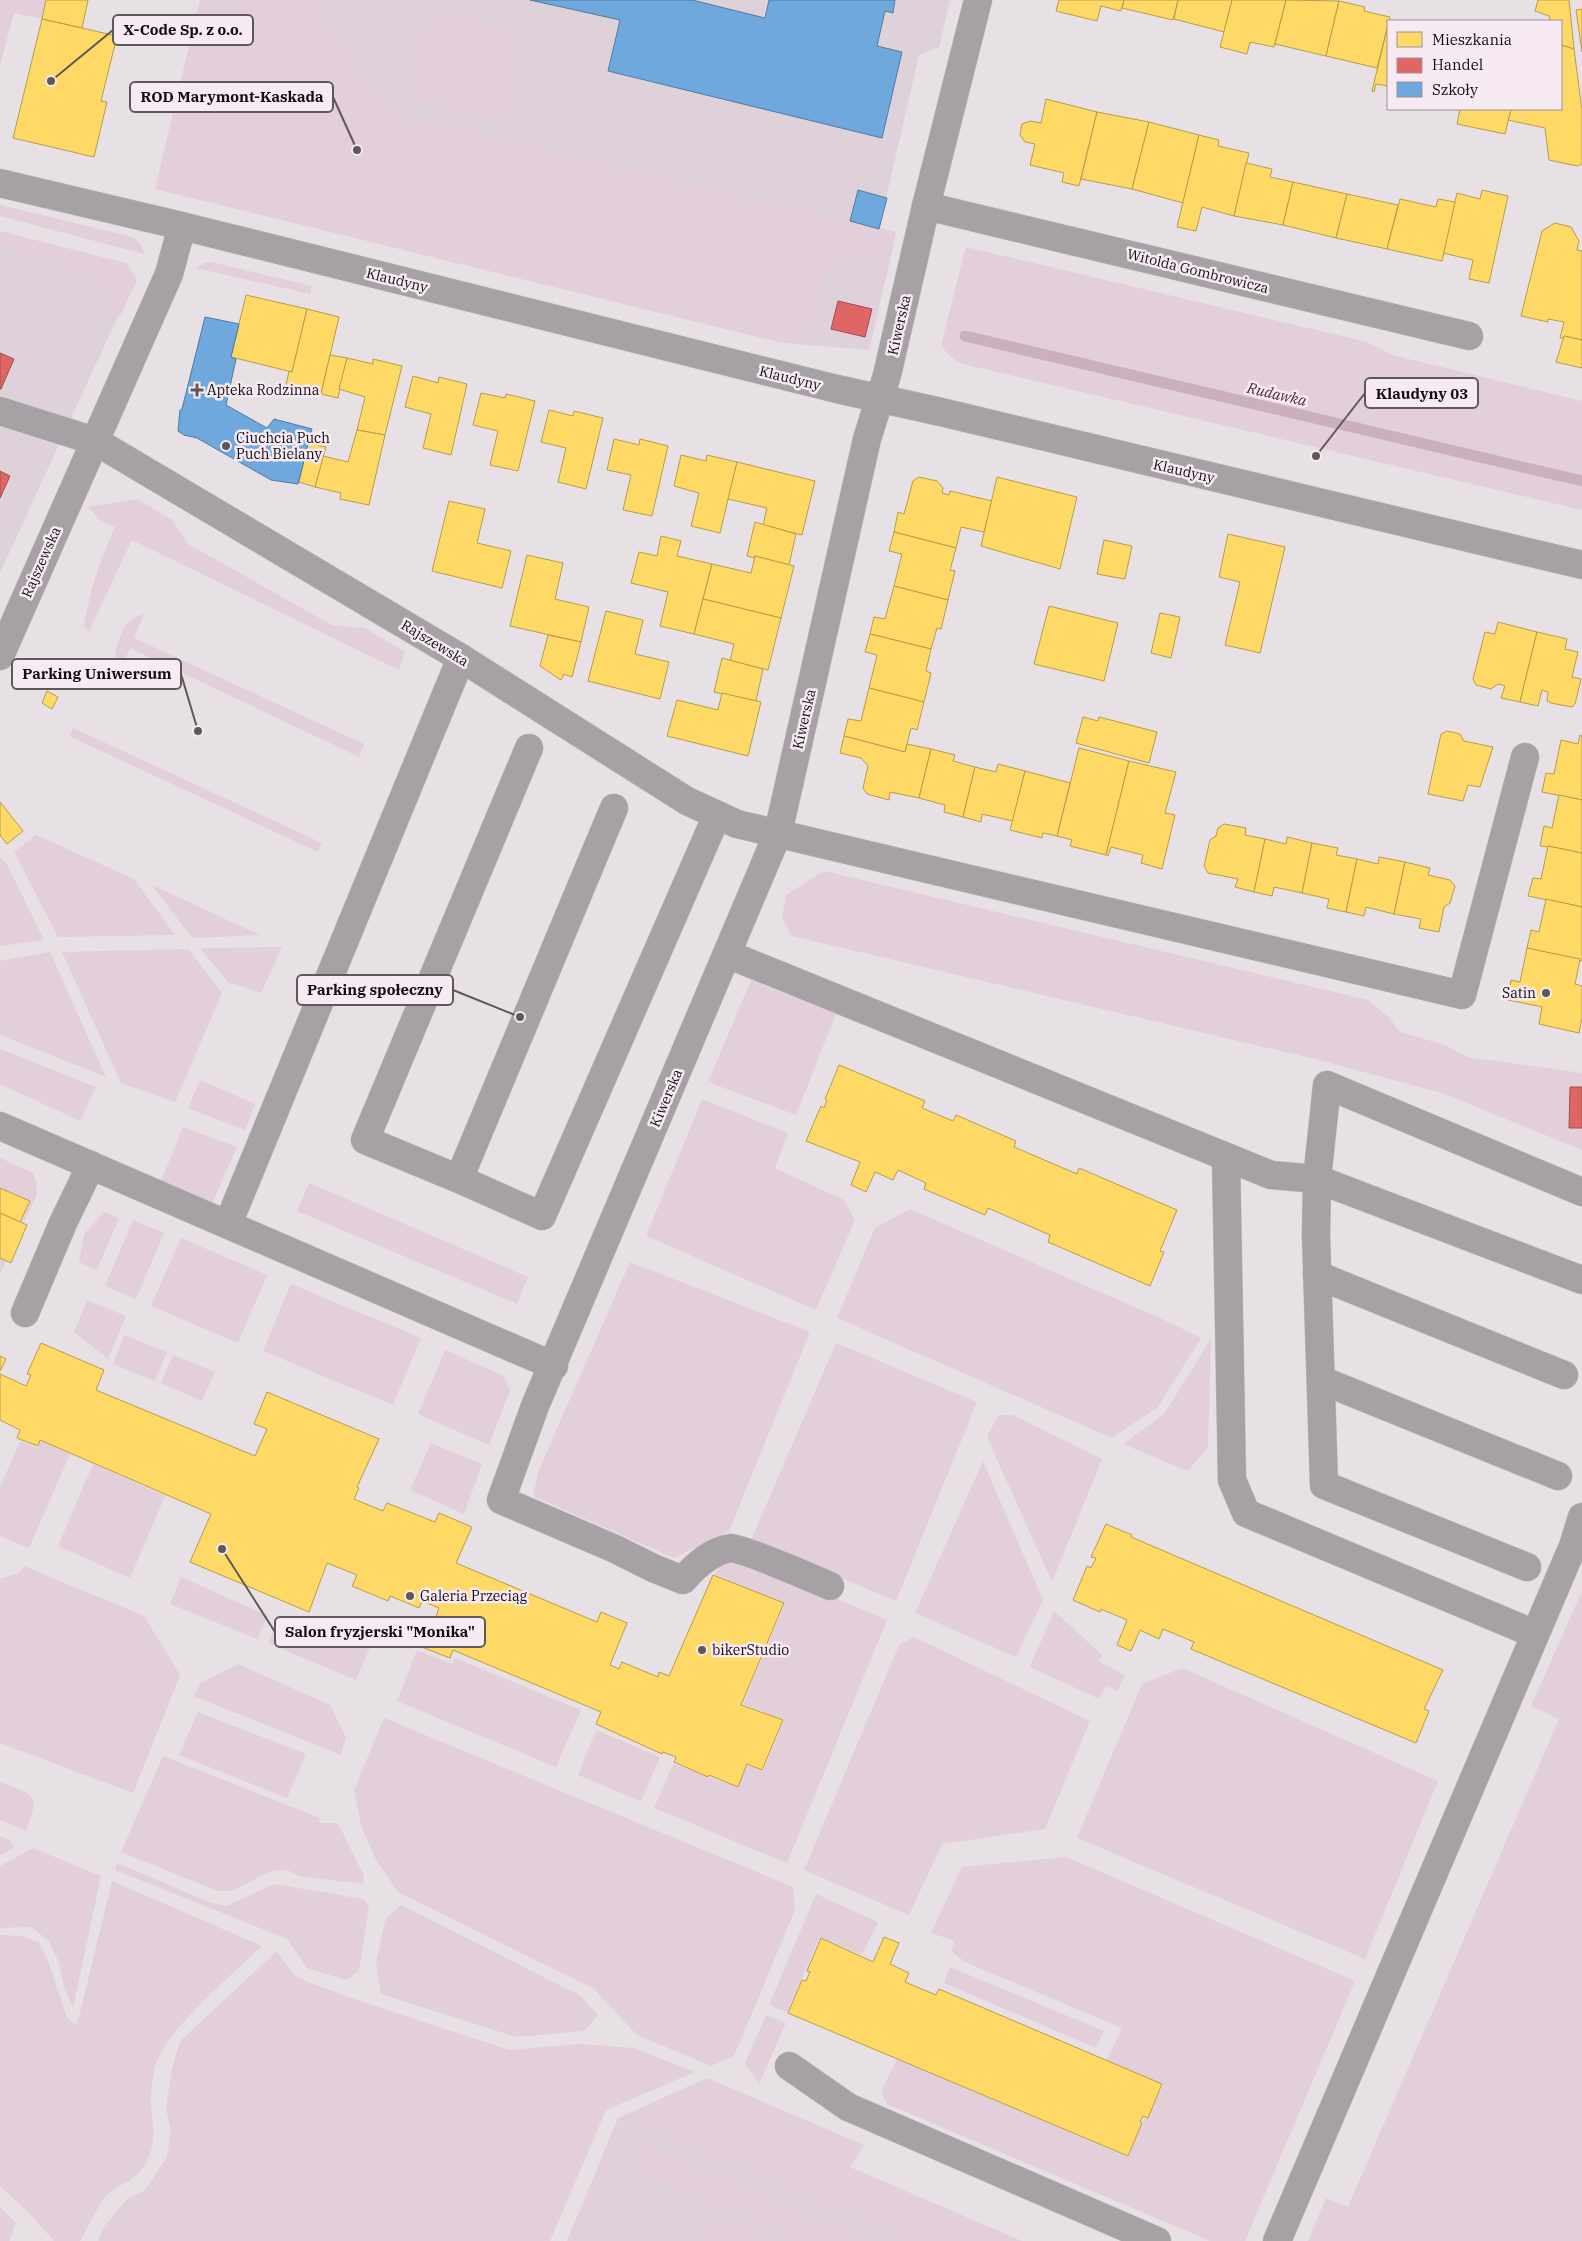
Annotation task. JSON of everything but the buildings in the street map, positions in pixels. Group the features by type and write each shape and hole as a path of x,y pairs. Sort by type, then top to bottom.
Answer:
{"street":[{"name":"Kiwerska","path":"830,1586 733,1548 715,1554 697,1564 683,1580 501,1500 535,1406 554,1366 778,833 867,439 881,398 926,206 978,0"},
{"name":"Klaudyny","path":"0,182 837,389 1582,566"},
{"name":"Witolda Gombrowicza","path":"926,206 1469,336"},
{"name":"Rajszewska","path":"0,656 169,274 182,226"},
{"path":"0,411 95,441"},
{"name":"Rajszewska","path":"95,441 461,658 688,801 737,824 1462,995 1525,757"},
{"path":"228,1224 461,658"},
{"path":"529,748 365,1140 542,1216 717,815"},
{"path":"459,1179 614,808"},
{"path":"728,954 1271,1175 1317,1178 1582,1280"},
{"path":"1528,1568 1324,1485 1317,1178 1327,1085 1582,1192"},
{"path":"0,1126 554,1366"},
{"path":"1226,1157 1232,1480 1246,1513 1535,1634"},
{"path":"25,1313 63,1223 91,1165"},
{"path":"1318,1275 1564,1375"},
{"path":"1321,1380 1558,1476"},
{"path":"1277,2241 1573,1546 1582,1517"},
{"path":"789,2066 848,2108 1157,2241"}],"shaded area":[{"path":"0,0 46,0 42,19 14,13 0,65"},
{"path":"200,0 314,0 386,111 896,232 889,265 832,252 807,345 778,342 155,189"},
{"path":"314,0 950,0 939,47 919,55 879,229 386,111"},
{"path":"438,10 513,29 507,49 433,29"},
{"path":"422,28 522,54 504,124 403,98"},
{"path":"0,205 133,237 141,245 144,254 0,216"},
{"path":"0,231 126,263 137,280 120,316 110,318 101,316 111,292 17,249 0,246"},
{"path":"0,244 134,281 0,573"},
{"path":"966,247 1367,342 1392,355 1582,401 1582,510 959,363 941,345"},
{"path":"832,251 889,265 869,350 807,345"},
{"path":"211,262 312,286 310,294 196,268 204,263"},
{"path":"137,499 172,520 188,544 332,625 365,628 405,652 399,670 132,540 89,631 84,627 92,588 115,527 100,520 88,507"},
{"path":"144,614 134,638 364,744 359,757 130,648 118,675 114,664 116,649 121,635 131,620"},
{"path":"73,728 322,843 318,852 69,736"},
{"path":"36,835 134,879 175,935 58,937 14,852"},
{"path":"0,857 7,864 44,940 0,946"},
{"path":"824,871 1368,1000 1389,1017 1400,1032 1445,1045 1467,1057 1582,1073 1582,1087 1570,1087 1569,1128 1582,1128 1582,1150 1442,1093 1315,1059 792,936 782,918 786,895"},
{"path":"152,885 260,935 192,938"},
{"path":"282,947 261,993 228,982 200,948"},
{"path":"188,949 222,993 175,1102 121,1083 62,952"},
{"path":"50,952 106,1077 0,1035 0,961"},
{"path":"751,980 836,1014 796,1115 708,1082"},
{"path":"0,1049 96,1087 80,1121 0,1084"},
{"path":"200,1080 255,1104 245,1130 188,1108"},
{"path":"702,1099 788,1133 775,1168 844,1200 855,1220 816,1310 646,1236"},
{"path":"183,1127 237,1147 212,1203 161,1181"},
{"path":"0,1158 33,1173 37,1185 36,1196 0,1274"},
{"path":"309,1183 528,1277 517,1304 297,1211"},
{"path":"910,1209 1162,1319 1201,1338 1158,1407 1112,1438 837,1318 875,1228"},
{"path":"104,1212 119,1218 97,1270 79,1262 84,1234"},
{"path":"133,1220 164,1233 136,1299 105,1286"},
{"path":"181,1238 267,1275 238,1343 151,1306"},
{"path":"630,1262 810,1332 729,1531 674,1558 533,1496 538,1472"},
{"path":"291,1284 421,1338 393,1405 263,1351"},
{"path":"87,1300 126,1316 108,1359 74,1332"},
{"path":"124,1335 167,1352 155,1381 113,1364"},
{"path":"1211,1339 1208,1447 1188,1471 1123,1444 1164,1414"},
{"path":"836,1343 977,1402 896,1601 751,1540"},
{"path":"445,1350 504,1376 510,1390 489,1445 418,1414"},
{"path":"173,1355 215,1372 202,1401 161,1383"},
{"path":"998,1415 1013,1415 1102,1459 1052,1582 987,1437"},
{"path":"20,1441 38,1448 41,1441 70,1454 29,1548 0,1536 0,1487"},
{"path":"431,1443 482,1464 464,1514 410,1490"},
{"path":"983,1461 1043,1600 1016,1657 915,1613"},
{"path":"93,1464 165,1496 130,1578 58,1546"},
{"path":"734,1555 887,1620 787,1863 654,1808 673,1764 738,1787 747,1765 763,1771 784,1720 743,1704 785,1604 714,1574 724,1561"},
{"path":"24,1566 144,1616 180,1675 133,1793 0,1743 0,1579 19,1573"},
{"path":"181,1577 268,1616 257,1639 170,1604"},
{"path":"1582,1591 1582,2241 1308,2241 1326,2198 1348,2207 1559,1719 1531,1706"},
{"path":"1054,1611 1102,1655 1099,1661 1125,1676 1117,1691 1106,1686 1099,1699 1030,1667"},
{"path":"278,1621 327,1644 333,1629 371,1645 356,1680 268,1643"},
{"path":"914,1637 1090,1721 1045,1829 942,1844 909,1915 804,1870 899,1645"},
{"path":"417,1650 452,1664 455,1658 581,1710 556,1767 397,1701"},
{"path":"238,1664 330,1705 346,1737 341,1755 193,1696 201,1683"},
{"path":"1182,1668 1438,1781 1365,1959 1077,1838 1142,1684"},
{"path":"198,1712 306,1754 287,1798 179,1755"},
{"path":"384,1718 793,1887 795,1910 734,2056 711,2066 637,2035 594,1989 398,1892 375,1858 361,1825 354,1790"},
{"path":"596,1730 660,1757 641,1801 578,1775"},
{"path":"163,1756 320,1818 319,1823 338,1823 364,1876 363,1884 300,1876 287,1870 271,1871 232,1891 218,1891 121,1852"},
{"path":"0,1782 21,1790 32,1798 34,1802 33,1809 26,1831 0,1820"},
{"path":"0,1836 11,1841 14,1848 0,1855"},
{"path":"33,1848 101,1876 73,2008 65,1990 59,1963 49,1941 31,1927 0,1928 0,1866"},
{"path":"1066,1857 1355,1981 1245,2241 1210,2241 887,2104 881,2091 897,2059 1128,2157 1145,2117 1148,2118 1163,2085 1107,2060 1122,2028 965,1962 951,1951 955,1941 931,1933 962,1867"},
{"path":"117,1863 211,1903 227,1906 274,1884 363,1899 369,1906 359,1971 346,1980 307,1968 287,1939 115,1870"},
{"path":"112,1881 262,1946 199,2005 169,2040 159,2056 154,2071 151,2093 153,2141 150,2154 143,2168 134,2178 107,2195 80,2241 54,2241 30,2214 0,2186 0,1935 22,1936 38,1942 47,1958 67,2018 77,2025"},
{"path":"816,1894 878,1922 862,1955 820,1937 787,2012 769,2005"},
{"path":"401,1905 579,1995 598,2015 584,2031 516,2037 381,1994 376,1962 386,1918"},
{"path":"277,1951 293,1974 308,1982 509,2050 579,2044 634,2048 695,2072 606,2110 550,2241 98,2241 103,2228 127,2199 145,2190 167,2157 171,2130 166,2109 172,2069 180,2041"},
{"path":"950,1967 1104,2031 1096,2048 944,1983"},
{"path":"766,2015 786,2023 759,2084 745,2063"},
{"path":"707,2078 864,2145 850,2167 1022,2241 905,2241 624,2121 578,2241 567,2241 618,2118"},
{"path":"624,2121 905,2241 574,2241"},
{"path":"640,2141 871,2241 795,2241 629,2169"},
{"path":"0,2207 16,2223 9,2241 0,2241"},
{"path":"715,2215 779,2241 704,2241"}],"waterway":[{"name":"Rudawka","path":"965,336 1582,481"}],"place":[{"name":"X-Code Sp. z o.o.","path":"51,81"},
{"name":"ROD Marymont-Kaskada","path":"357,150"},
{"name":"Apteka Rodzinna","path":"197,390"},
{"name":"Ciuchcia Puch Puch Bielany","path":"226,446"},
{"name":"Klaudyny 03","path":"1316,456"},
{"name":"Parking Uniwersum","path":"198,731"},
{"name":"Satin","path":"1546,993"},
{"name":"Parking społeczny","path":"520,1017"},
{"name":"Salon fryzjerski \"Monika\"","path":"222,1549"},
{"name":"Galeria Przeciąg","path":"410,1596"},
{"name":"bikerStudio","path":"702,1650"}]}
